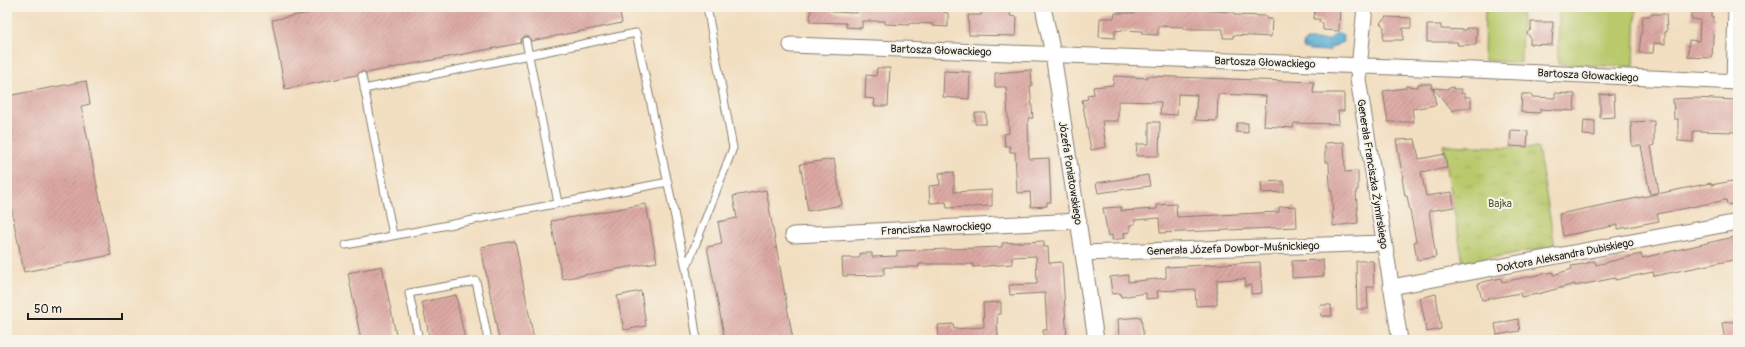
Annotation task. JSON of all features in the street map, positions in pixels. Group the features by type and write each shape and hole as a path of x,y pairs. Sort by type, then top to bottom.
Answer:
{"street":[{"name":"Józefa Poniatowskiego","path":"1043,7 1079,221 1096,340"},
{"name":"Generała Franciszka Żymirskiego","path":"1365,7 1358,79 1400,340"},
{"path":"1736,7 1736,82"},
{"name":"Bartosza Głowackiego","path":"791,45 1359,66 1736,82"},
{"name":"Franciszka Nawrockiego","path":"793,235 1079,221"},
{"name":"Doktora Aleksandra Dubiskiego","path":"1391,287 1738,222"},
{"name":"Generała Józefa Dowbor-Muśnickiego","path":"1083,253 1384,244"}],"lane":[{"path":"686,269 733,148 706,7"},
{"path":"364,89 636,33 686,269 697,340"},
{"path":"526,41 558,203"},
{"path":"362,76 393,235"},
{"path":"346,245 668,182"},
{"path":"419,340 410,293 476,280 488,340"}],"green space":[{"path":"1485,7 1522,7 1521,63 1484,60"},
{"path":"1559,7 1636,7 1634,67 1558,64"},
{"name":"Bajka","path":"1443,145 1538,148 1555,246 1463,263"}],"water":[{"path":"1339,33 1343,35 1344,42 1332,47 1329,51 1309,50 1303,48 1303,44 1306,40 1329,40 1335,34"}],"building":[{"path":"338,7 619,7 622,23 531,41 529,37 525,36 521,39 521,43 366,73 361,71 357,75 285,89 272,20"},
{"path":"811,7 833,7 833,12 857,13 857,7 904,7 904,9 924,10 924,7 943,7 943,12 948,13 948,27 933,26 933,24 885,24 885,21 862,21 862,28 846,27 846,23 810,22"},
{"path":"1136,7 1195,7 1195,10 1234,12 1234,15 1266,16 1266,19 1272,19 1271,37 1233,35 1233,38 1223,38 1223,29 1184,29 1184,27 1158,26 1158,35 1142,34 1142,31 1123,30 1115,31 1115,38 1099,37 1100,18 1114,18 1115,13 1136,13"},
{"path":"1315,7 1340,8 1339,31 1323,30 1323,23 1319,22 1320,19 1314,19"},
{"path":"1692,7 1712,7 1712,17 1714,17 1712,58 1688,57 1689,40 1699,41 1700,20 1691,19"},
{"path":"982,10 1011,11 1010,16 1017,17 1016,36 969,35 968,15 981,15"},
{"path":"1652,14 1666,14 1667,32 1665,32 1665,44 1654,43 1653,53 1639,53 1643,16 1651,16"},
{"path":"1386,17 1411,18 1411,28 1403,28 1403,40 1383,40 1384,27 1380,23"},
{"path":"1531,22 1553,22 1552,45 1530,44 1530,37 1527,33 1531,29"},
{"path":"1427,25 1441,25 1441,29 1466,30 1466,28 1477,28 1476,45 1457,45 1458,42 1427,42"},
{"path":"877,68 890,68 888,106 874,106 875,99 865,98 866,75 876,76"},
{"path":"1031,70 1032,86 1030,86 1033,118 1028,118 1029,159 1049,158 1051,202 1047,202 1047,206 1031,207 1030,192 1017,193 1015,152 1010,152 1010,146 1005,146 1004,134 1009,133 1006,87 995,87 995,73"},
{"path":"944,71 970,72 969,99 943,97"},
{"path":"1114,76 1314,82 1313,93 1344,93 1344,111 1338,111 1339,124 1294,123 1293,128 1264,126 1266,96 1218,94 1217,121 1195,120 1197,95 1178,94 1177,115 1160,114 1161,102 1118,101 1118,121 1102,121 1106,147 1091,150 1082,100 1088,99 1087,95 1094,94 1093,87 1113,85"},
{"path":"86,81 90,104 81,106 111,255 24,272 7,188 7,96"},
{"path":"1418,84 1432,84 1431,88 1433,88 1436,105 1412,109 1414,122 1388,122 1383,91 1406,88 1406,86 1418,87"},
{"path":"1453,87 1454,89 1461,89 1461,93 1465,94 1465,97 1471,97 1471,108 1460,108 1453,111 1433,88 1446,89"},
{"path":"1555,93 1575,94 1574,111 1540,109 1540,113 1521,112 1522,94 1532,94 1532,97 1555,98"},
{"path":"1614,94 1615,117 1600,118 1600,95"},
{"path":"1693,98 1737,100 1736,132 1693,131 1693,142 1678,141 1678,119 1674,119 1673,99"},
{"path":"975,113 986,113 986,124 975,124"},
{"path":"1584,120 1595,121 1595,136 1583,135"},
{"path":"1654,121 1654,145 1651,146 1659,192 1650,194 1641,146 1632,146 1631,122"},
{"path":"1149,122 1160,122 1159,156 1136,156 1137,144 1149,144"},
{"path":"1237,123 1248,123 1248,133 1236,132"},
{"path":"1511,130 1528,131 1527,147 1510,146"},
{"path":"1415,139 1419,159 1445,154 1447,168 1421,172 1426,196 1452,192 1454,207 1429,211 1436,257 1417,260 1414,242 1416,241 1407,196 1405,196 1396,140"},
{"path":"1344,142 1345,172 1358,171 1358,190 1356,190 1358,223 1333,226 1332,191 1330,191 1329,162 1325,162 1325,143"},
{"path":"834,159 842,205 808,211 800,164"},
{"path":"954,172 954,192 992,190 992,206 947,208 946,202 930,203 929,186 940,185 939,173"},
{"path":"1148,175 1150,186 1098,193 1096,183"},
{"path":"1738,180 1738,203 1727,205 1726,200 1657,214 1659,221 1618,229 1618,225 1563,236 1559,214 1711,183 1711,185"},
{"path":"1284,181 1284,192 1262,193 1261,182"},
{"path":"766,190 793,340 725,340 707,247 722,244 718,222 737,218 733,196"},
{"path":"646,204 657,262 562,279 551,221"},
{"path":"1176,204 1177,217 1279,212 1279,207 1296,206 1297,227 1160,233 1159,218 1135,220 1135,224 1130,225 1130,232 1124,233 1125,238 1112,240 1112,235 1108,236 1103,208 1121,207 1121,211 1157,209 1157,205"},
{"path":"1738,236 1738,259 1654,276 1653,272 1615,280 1615,278 1575,286 1575,284 1521,297 1520,293 1482,300 1478,284 1501,278 1502,282 1553,272 1553,275 1572,269 1571,266 1595,261 1596,265 1641,254 1642,258"},
{"path":"515,241 534,340 499,340 481,247"},
{"path":"1044,241 1044,247 1048,247 1049,263 1062,262 1067,340 1044,340 1043,330 1047,330 1045,293 1010,295 1009,285 1037,284 1036,256 1012,257 1012,264 973,267 973,264 919,264 919,267 884,267 884,275 843,276 842,258 860,258 860,253 872,253 872,257 897,256 897,251 1002,247 1002,243"},
{"path":"1323,260 1324,276 1292,278 1292,261"},
{"path":"1356,261 1373,261 1374,287 1367,287 1368,309 1357,309"},
{"path":"1260,262 1262,293 1251,294 1251,285 1245,286 1245,279 1217,280 1217,305 1196,306 1195,289 1157,291 1158,298 1146,299 1146,293 1121,297 1120,293 1112,294 1110,277 1128,275 1128,282 1166,278 1166,267"},
{"path":"382,266 397,340 361,340 348,273"},
{"path":"641,291 646,326 624,330 617,296"},
{"path":"1436,294 1441,329 1427,332 1420,298"},
{"path":"456,295 465,340 430,340 422,302"},
{"path":"1001,302 1001,314 997,314 998,340 939,340 938,325 953,324 954,329 984,327 983,303"},
{"path":"1320,305 1331,305 1332,316 1321,316"},
{"path":"1141,317 1144,340 1119,340 1118,319"},
{"path":"1518,319 1520,331 1497,335 1495,324"},
{"path":"1738,321 1738,340 1725,340 1722,323"}]}
